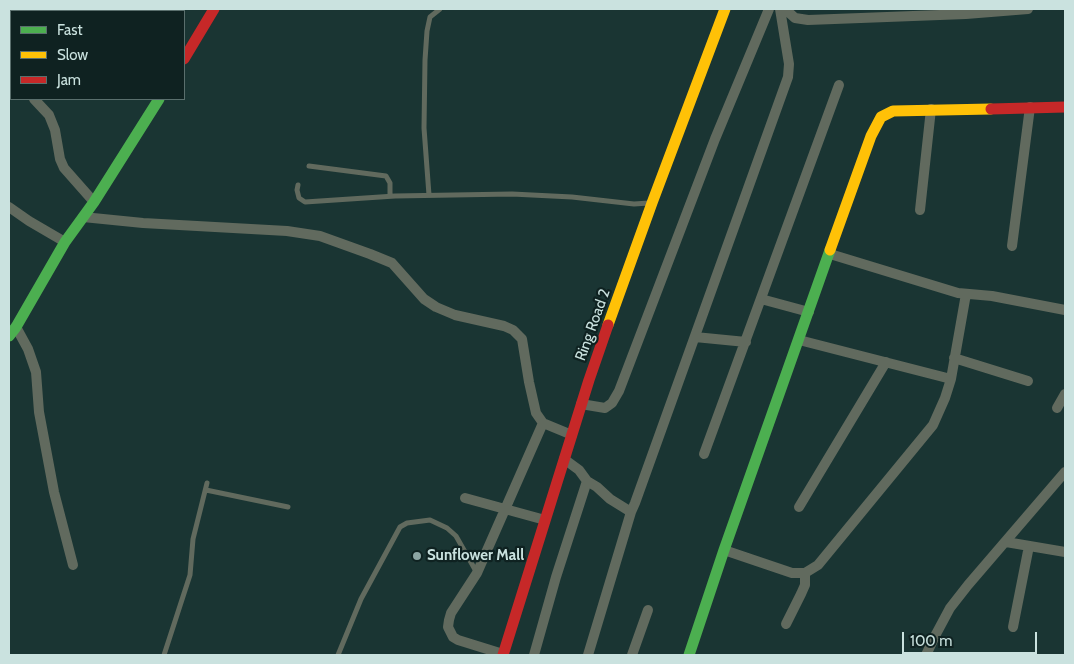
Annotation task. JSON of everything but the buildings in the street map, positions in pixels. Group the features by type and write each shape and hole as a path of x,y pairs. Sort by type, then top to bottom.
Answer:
{"street":[{"path":"185,57 214,9"},
{"name":"Ring Road 2","path":"503,655 581,404 652,203 725,9"},
{"path":"581,404 605,408 612,403 619,392 715,139 769,9"},
{"path":"588,655 630,512 635,503 788,77 789,64 780,9"},
{"path":"784,9 795,18 808,20 1028,9"},
{"path":"704,454 839,85"},
{"path":"35,100 49,115 55,130 60,159 64,168 94,202"},
{"path":"74,565 54,492 39,412 36,372 28,349 12,332 65,242 94,202 158,100"},
{"path":"1012,246 1030,107"},
{"path":"689,655 724,550 871,136 881,118 893,110 1065,107"},
{"path":"920,210 931,109"},
{"path":"9,207 65,242"},
{"path":"83,217 153,224 287,231 320,236 392,263 424,299 436,307 455,315 504,326 513,330 522,339 536,413 542,423 572,435"},
{"path":"830,254 958,293 992,296 1065,310"},
{"path":"724,550 792,573 805,574 818,565 933,425 951,379 966,294"},
{"path":"761,299 809,312"},
{"path":"695,337 746,342"},
{"path":"799,340 951,379"},
{"path":"954,358 1028,381"},
{"path":"799,507 886,362"},
{"path":"1057,408 1065,394"},
{"path":"503,655 453,638 448,627 451,613 477,573 542,423"},
{"path":"564,459 579,470 587,481 598,487 610,499 630,512"},
{"path":"926,655 950,608 1065,472"},
{"path":"534,655 556,577 587,481"},
{"path":"465,498 545,520"},
{"path":"1006,542 1065,552"},
{"path":"1014,627 1029,546"},
{"path":"786,624 805,585 805,574"},
{"path":"632,655 648,610"}],"lane":[{"path":"429,195 424,128 425,60 430,17 440,9"},
{"path":"309,166 386,176 390,183 390,196"},
{"path":"298,185 299,198 305,202 390,196 512,194 572,197 634,204 652,203"},
{"path":"164,655 190,575 193,539 207,483"},
{"path":"206,490 288,507"},
{"path":"338,655 365,591 400,526 407,522 430,520 447,528 456,536 477,573"}],"traffic: fast":[{"path":"9,336 65,242 94,202 158,100"},
{"path":"689,655 830,250"}],"traffic: slow":[{"path":"608,325 725,9"},
{"path":"830,250 871,136 881,117 893,111 991,109"}],"traffic: jam":[{"path":"185,57 214,9"},
{"path":"991,109 1065,107"},
{"path":"503,655 608,325"}],"place":[{"name":"Sunflower Mall","path":"417,556"}]}
